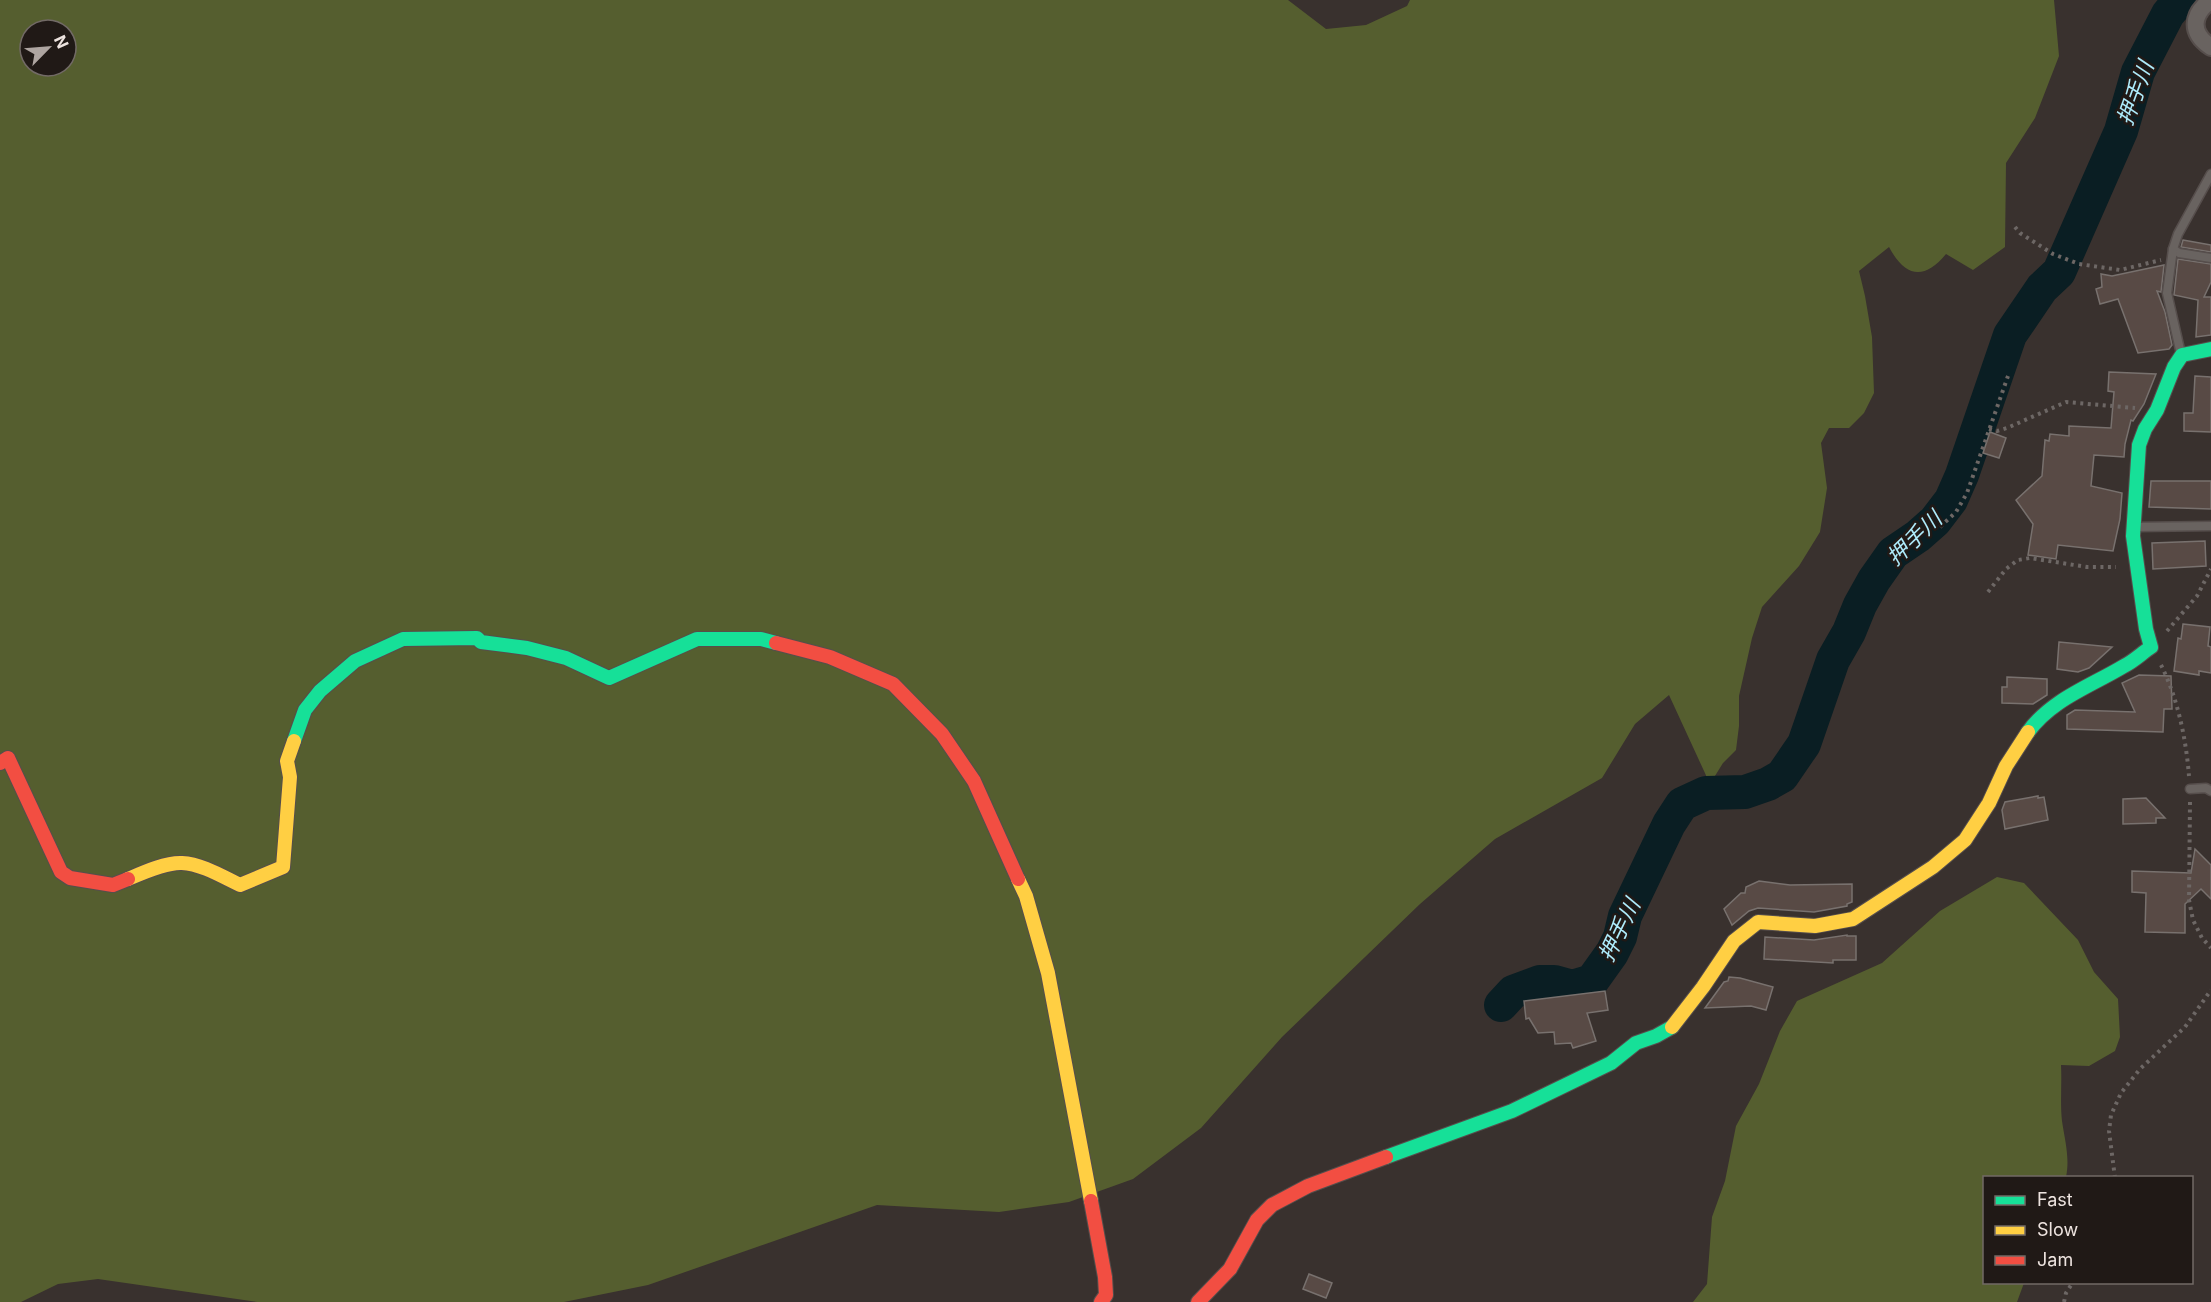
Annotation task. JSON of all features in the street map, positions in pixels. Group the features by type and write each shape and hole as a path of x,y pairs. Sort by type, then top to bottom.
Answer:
{"street":[{"path":"2211,0 2196,20 2194,28 2198,36 2211,47"},
{"path":"1197,1302 1230,1269 1257,1220 1272,1205 1286,1196 1512,1111 1611,1063 1636,1043 1672,1027 1734,941 1758,922 1815,926 1853,919 1933,867 1965,840 1989,803 2006,766 2041,716 2080,689 2125,666 2151,647 2136,564 2133,527 2139,445 2145,429 2157,410 2174,367 2182,356 2190,352 2211,349"},
{"path":"0,763 8,758 61,872 70,878 113,885 150,870 182,863 211,871 240,885 283,867 290,777 287,761 305,710 320,692 355,661 402,639 477,638 481,642 527,648 566,658 609,678 697,639 761,639 830,657 893,684 942,734 974,781 1026,896 1048,973 1105,1277 1106,1295 1101,1302"}],"lane":[{"path":"2182,356 2167,293 2172,253 2178,234 2211,174"},
{"path":"2172,253 2211,258"},
{"path":"2133,527 2211,526"},
{"path":"2190,789 2206,788 2211,791"}],"path":[{"path":"2015,227 2020,233 2053,254 2079,264 2120,270 2172,253"},
{"path":"1941,527 1950,520 1963,502 2008,376"},
{"path":"1989,429 1997,431 2007,428 2066,402 2157,410"},
{"path":"1988,592 2006,569 2018,560 2030,558 2087,567 2120,567 2136,564"},
{"path":"2151,647 2197,596 2211,569"},
{"path":"2115,1176 2109,1131 2110,1115 2121,1093 2140,1069 2185,1027 2211,990"},
{"path":"2064,1302 2072,1284"}],"green space":[{"path":"0,0 1288,0 1326,29 1366,25 1407,6 1410,0 2054,0 2059,56 2035,118 2006,163 2005,247 1973,270 1946,254 1930,269 1915,272 1902,265 1889,247 1859,271 1872,337 1874,393 1864,413 1849,428 1829,428 1821,443 1827,488 1820,532 1799,566 1762,607 1752,638 1739,696 1736,750 1723,763 1710,784 1669,695 1635,724 1602,778 1495,839 1420,904 1282,1037 1201,1128 1133,1179 1069,1202 999,1212 877,1205 648,1285 564,1302 257,1302 98,1279 58,1284 21,1302 0,1302"},
{"path":"1997,877 2024,883 2078,940 2094,972 2118,999 2120,1037 2115,1051 2089,1066 2061,1065 2061,1114 2067,1156 2066,1176 1983,1176 1983,1284 2024,1284 2017,1302 1693,1302 1707,1284 1712,1217 1725,1181 1736,1126 1759,1084 1780,1031 1797,1001 1882,963 1940,911"}],"building":[{"path":"2183,240 2211,245 2211,252 2181,247"},
{"path":"2178,259 2211,264 2211,282 2204,297 2211,297 2211,335 2196,337 2198,300 2174,295"},
{"path":"2164,265 2161,292 2157,291 2165,312 2172,345 2169,349 2138,353 2118,299 2100,304 2096,289 2102,287 2101,274 2112,276"},
{"path":"2109,372 2156,374 2144,404 2133,421 2131,420 2124,457 2094,455 2091,486 2122,493 2120,519 2113,551 2058,545 2056,559 2028,555 2033,524 2016,500 2042,476 2045,440 2049,441 2050,434 2069,436 2069,426 2111,428 2114,392 2108,391"},
{"path":"2195,376 2211,377 2211,432 2184,431 2184,413 2193,413"},
{"path":"1990,432 2006,438 1999,458 1983,453"},
{"path":"2151,481 2211,481 2211,509 2149,507"},
{"path":"2205,541 2206,566 2153,569 2152,543"},
{"path":"2183,624 2210,627 2208,646 2211,647 2211,673 2199,671 2199,675 2174,671 2178,638 2181,639"},
{"path":"2059,642 2112,647 2089,668 2078,672 2057,669"},
{"path":"2139,675 2171,676 2172,709 2164,709 2163,732 2067,729 2067,715 2075,710 2135,712 2122,683"},
{"path":"2007,677 2047,679 2047,695 2033,704 2002,703 2002,687 2007,687"},
{"path":"2038,796 2038,798 2044,797 2048,820 2005,829 2002,810 2005,802"},
{"path":"2146,798 2165,818 2156,818 2156,823 2123,824 2123,799"},
{"path":"2195,849 2211,865 2211,899 2201,889 2185,904 2185,933 2145,932 2146,893 2132,892 2132,871 2191,873"},
{"path":"1759,881 1790,885 1852,884 1852,902 1847,906 1814,912 1758,908 1749,911 1732,925 1724,909 1741,893 1745,893 1746,887"},
{"path":"1847,935 1856,936 1856,960 1833,960 1833,963 1764,959 1765,937 1814,940"},
{"path":"1729,977 1773,987 1766,1010 1751,1006 1705,1008"},
{"path":"1605,991 1608,1010 1587,1013 1596,1041 1573,1048 1571,1043 1555,1044 1554,1032 1538,1033 1529,1018 1526,1019 1524,1001"},
{"path":"1309,1274 1332,1283 1326,1298 1303,1289"}],"waterway":[{"name":"押手川","path":"1501,1005 1513,992 1540,982 1554,982 1572,987 1592,981 1612,953 1620,937 1625,916 1669,824 1682,804 1706,793 1745,792 1768,784 1782,776 1804,744 1833,660 1874,580 1893,553 1935,521 1951,500 1962,475 2010,335 2042,288 2059,272 2121,131 2138,72 2168,14 2180,0"}],"traffic: fast":[{"path":"2028,732 2060,702 2128,664 2151,647 2146,629 2133,536 2139,445 2145,429 2157,410 2174,367 2182,355 2211,349"},
{"path":"294,741 305,710 320,691 355,661 403,639 477,638 481,642 527,648 566,658 609,678 697,639 761,639 776,643"},
{"path":"1386,1157 1512,1111 1611,1063 1636,1043 1672,1027"}],"traffic: slow":[{"path":"1672,1027 1734,941 1758,922 1815,926 1853,919 1933,867 1965,840 1989,803 2006,766 2028,732"},
{"path":"128,879 162,866 182,863 205,868 240,885 283,867 290,777 287,761 294,741"},
{"path":"1018,879 1026,896 1048,973 1091,1201"}],"traffic: jam":[{"path":"776,643 830,657 893,684 942,734 974,781 1018,879"},
{"path":"0,763 8,758 61,872 70,878 113,885 128,879"},
{"path":"1198,1302 1230,1269 1257,1220 1272,1205 1308,1186 1386,1157"},
{"path":"1091,1201 1105,1277 1106,1295 1101,1302"}]}
